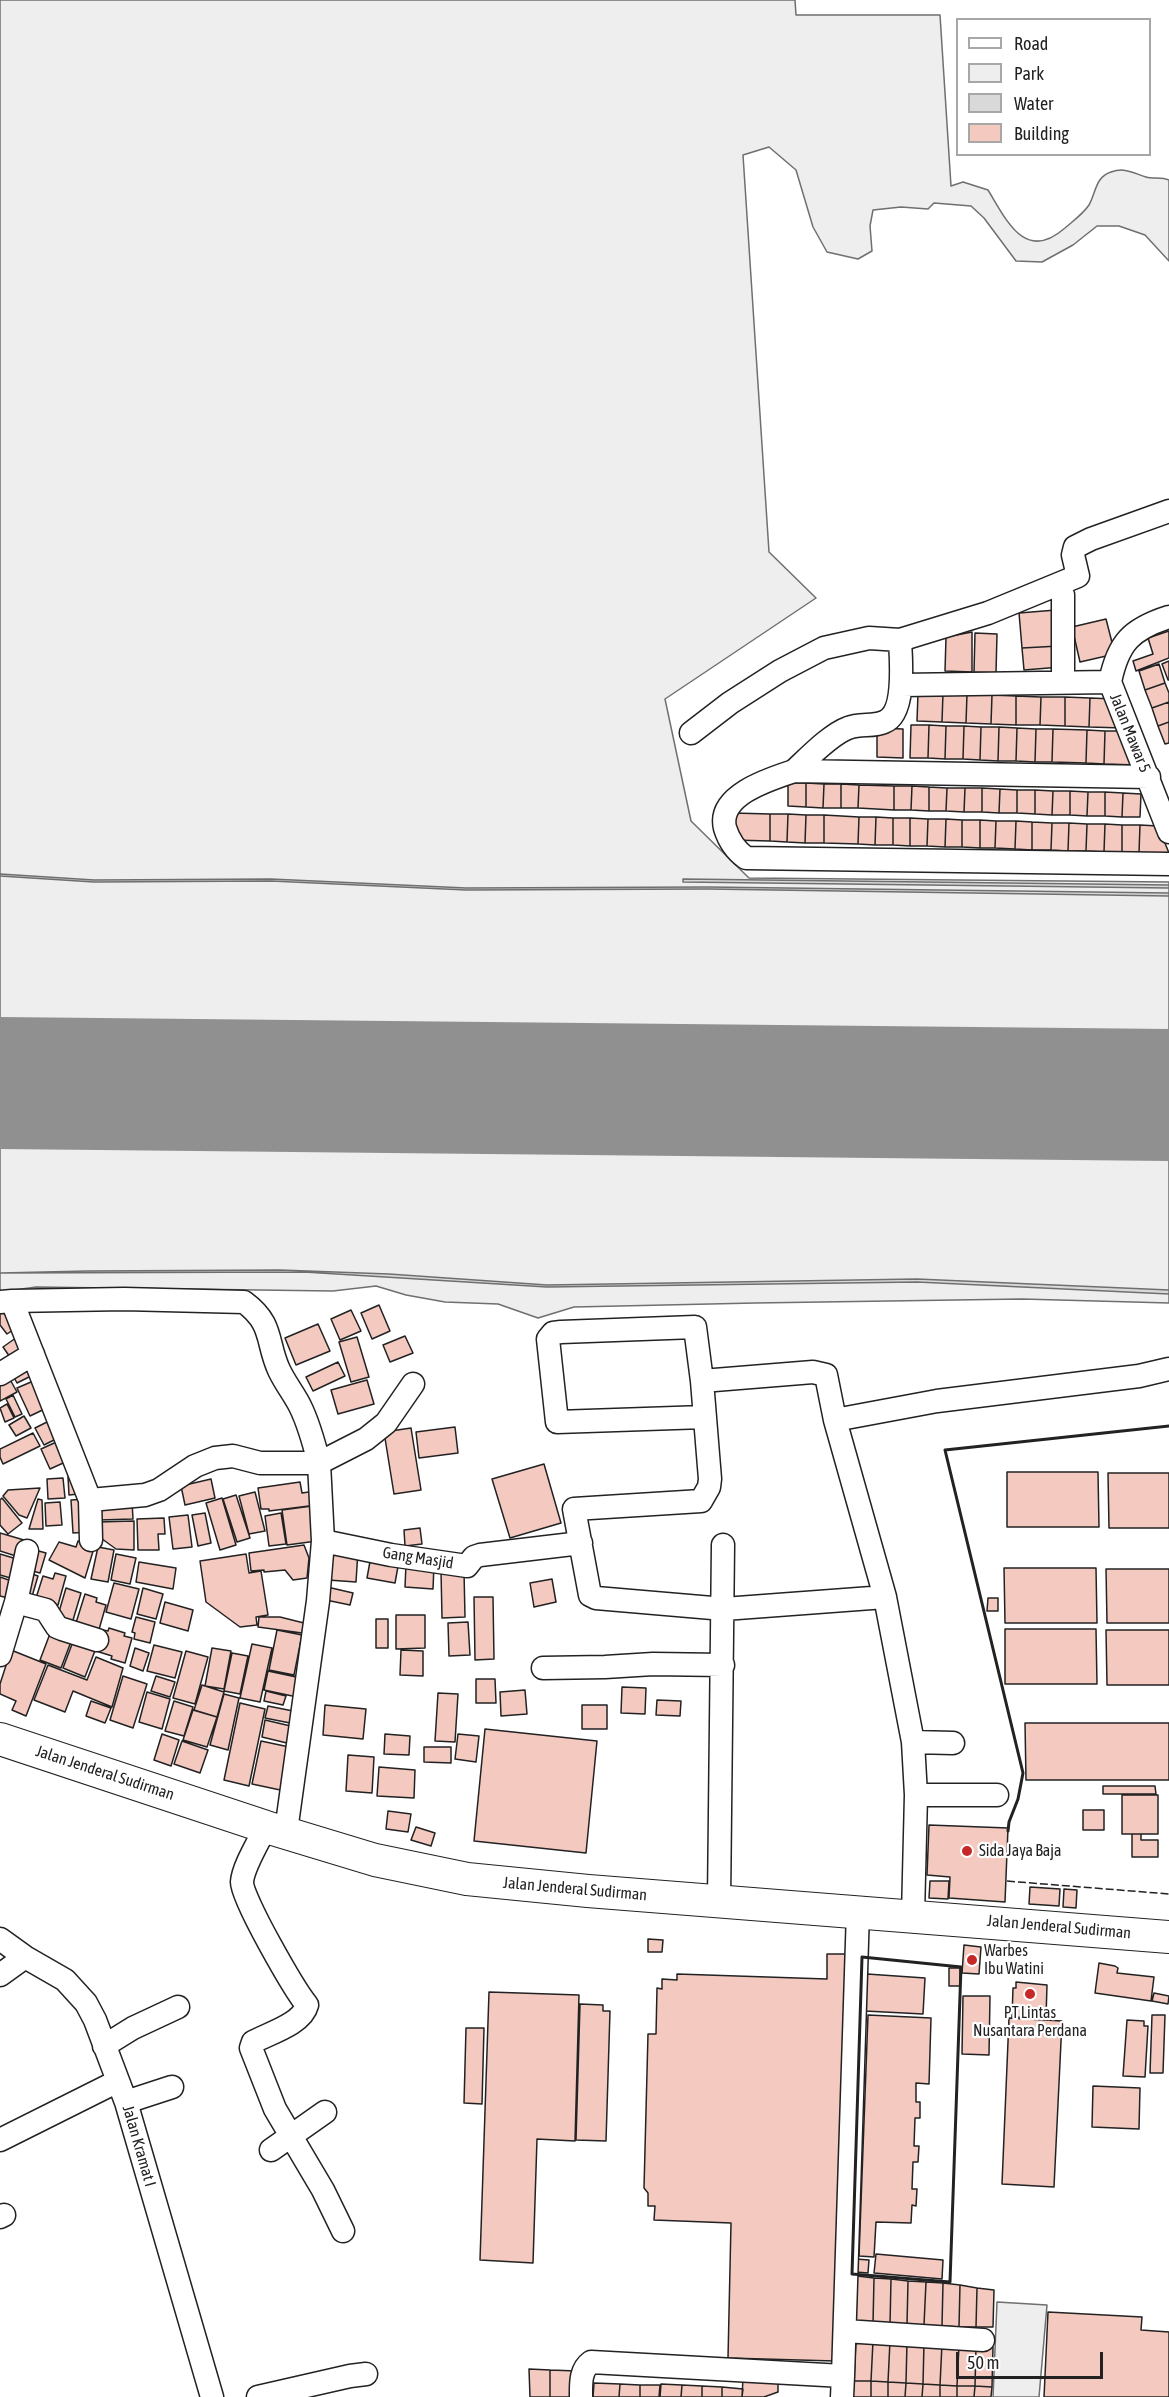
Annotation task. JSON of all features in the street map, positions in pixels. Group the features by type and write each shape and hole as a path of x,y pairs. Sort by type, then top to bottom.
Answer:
{"highway":[{"name":"Jalan Jenderal Sudirman","path":"0,1739 375,1860 467,1879 588,1892 719,1900 1169,1936"}],"street":[{"path":"691,733 730,703 780,671 824,648 869,638 900,640 988,613 1065,583 1078,576 1073,555 1075,547 1169,511"},
{"path":"1063,594 1064,681"},
{"name":"Jalan Mawar 5","path":"1169,617 1151,623 1131,635 1113,666 1110,682 1169,832"},
{"path":"900,640 902,685 892,717 887,721 846,728 794,771 732,800 725,810 724,823 733,846 746,858 1169,864"},
{"path":"902,685 1110,682"},
{"path":"794,771 1149,777"},
{"path":"91,1540 90,1500 33,1354 6,1301 124,1299 244,1302 262,1320 269,1333 278,1368 300,1405 311,1432 319,1463 323,1542 318,1601 276,1829 245,1871 242,1885 271,1946 307,2005 305,2013 253,2042 251,2048 275,2109 323,2190 343,2232"},
{"path":"704,1417 557,1422 548,1339 553,1333 561,1332 696,1327 702,1381 710,1487 701,1501 574,1509 586,1564 589,1592 596,1598 724,1609 885,1598"},
{"path":"0,1374 33,1354"},
{"path":"836,1420 937,1401 1138,1376 1169,1369"},
{"path":"702,1381 821,1372 826,1375 836,1420 885,1598 913,1742 916,1795 913,1915"},
{"path":"90,1500 145,1495 159,1490 195,1466 215,1458 233,1456 260,1463 319,1463 366,1439 386,1423 413,1384"},
{"name":"Gang Masjid","path":"323,1542 467,1566 474,1557 480,1555 581,1543"},
{"path":"719,1900 723,1545"},
{"path":"0,1655 16,1602 27,1551"},
{"path":"16,1602 46,1610 57,1627 97,1640"},
{"path":"543,1668 653,1664 723,1665"},
{"path":"913,1742 953,1743"},
{"path":"916,1795 997,1795"},
{"path":"581,2397 582,2378 587,2365 591,2362 842,2386 858,1911"},
{"name":"Jalan Kramat I","path":"0,1939 65,1980 86,2003 95,2020 126,2102 212,2397"},
{"path":"0,1975 26,1957"},
{"path":"104,2046 133,2028 178,2007"},
{"path":"0,2140 118,2081"},
{"path":"126,2102 172,2087"},
{"path":"272,2150 325,2112"},
{"path":"845,2331 983,2340"},
{"path":"258,2397 366,2374"}],"green space":[{"path":"0,0 795,0 796,15 940,15 951,186 963,182 988,190 1002,214 1019,234 1028,240 1039,241 1051,238 1081,214 1089,205 1099,181 1106,174 1125,170 1146,177 1169,180 1169,261 1145,235 1119,226 1097,226 1073,245 1042,262 1016,261 984,218 971,206 934,203 928,209 901,207 873,210 870,226 872,251 858,259 827,252 813,227 796,170 769,147 743,155 769,552 816,598 665,699 691,821 749,878 1169,882 1169,1051 0,1039"},
{"path":"0,1127 1169,1138 1169,1303 1022,1299 574,1307 538,1318 498,1304 445,1302 406,1295 376,1286 333,1291 36,1287 0,1292"},
{"path":"997,2302 1047,2305 1039,2397 993,2397"}],"water":[{"path":"0,874 94,880 271,879 466,888 708,887 1169,893 1169,896 708,889 466,890 271,881 94,882 0,876"},
{"path":"683,879 1169,885 1169,888 683,882"},
{"path":"280,1270 389,1274 547,1285 917,1279 1169,1290 1169,1294 917,1282 547,1287 304,1272 0,1273"}],"building":[{"path":"1056,610 1059,646 1022,648 1019,613"},
{"path":"1106,619 1115,654 1080,662 1072,627"},
{"path":"1169,631 1169,658 1136,671 1133,661 1153,654 1148,638"},
{"path":"972,632 972,672 945,671 946,637"},
{"path":"975,633 997,634 996,673 974,672"},
{"path":"1059,646 1061,667 1024,670 1022,648"},
{"path":"1169,661 1169,680 1168,680 1162,664"},
{"path":"1159,664 1165,683 1145,690 1139,671"},
{"path":"1165,683 1169,693 1169,702 1152,708 1145,690"},
{"path":"918,693 943,693 942,722 917,721"},
{"path":"943,693 967,694 966,723 942,722"},
{"path":"967,694 992,695 991,724 966,723"},
{"path":"992,695 1016,696 1016,725 991,724"},
{"path":"1016,696 1041,697 1040,725 1016,725"},
{"path":"1041,697 1065,697 1065,726 1040,725"},
{"path":"1065,697 1090,698 1089,727 1065,726"},
{"path":"1090,698 1115,699 1123,728 1089,727"},
{"path":"1169,702 1169,722 1158,726 1152,708"},
{"path":"1169,722 1169,743 1165,744 1158,726"},
{"path":"911,725 929,725 928,758 910,758"},
{"path":"929,725 946,726 945,759 928,758"},
{"path":"946,726 964,726 963,759 945,759"},
{"path":"964,726 981,727 980,760 963,759"},
{"path":"981,727 999,727 998,761 980,760"},
{"path":"999,727 1017,728 1016,761 998,761"},
{"path":"877,728 903,729 903,758 877,757"},
{"path":"1017,728 1036,729 1035,762 1016,761"},
{"path":"1036,729 1053,729 1052,762 1035,762"},
{"path":"1053,729 1087,730 1086,763 1052,762"},
{"path":"1087,730 1105,731 1104,764 1086,763"},
{"path":"1105,731 1126,731 1137,765 1104,764"},
{"path":"788,783 806,783 806,807 788,806"},
{"path":"806,783 824,784 823,808 806,807"},
{"path":"824,784 841,784 841,808 823,808"},
{"path":"841,784 859,785 858,808 841,808"},
{"path":"859,785 894,786 894,810 858,808"},
{"path":"894,786 912,786 911,810 894,810"},
{"path":"912,786 929,787 929,811 911,810"},
{"path":"929,787 947,788 946,811 929,811"},
{"path":"947,788 965,788 964,812 946,811"},
{"path":"965,788 982,788 982,812 964,812"},
{"path":"982,788 1000,789 999,813 982,812"},
{"path":"1000,789 1017,790 1017,813 999,813"},
{"path":"1017,790 1035,790 1035,814 1017,813"},
{"path":"1035,790 1053,791 1052,815 1035,814"},
{"path":"1053,791 1070,791 1070,815 1052,815"},
{"path":"1070,791 1088,792 1087,816 1070,815"},
{"path":"1088,792 1105,792 1105,816 1087,816"},
{"path":"1105,792 1123,793 1122,817 1105,816"},
{"path":"1123,793 1141,794 1140,817 1122,817"},
{"path":"733,813 770,814 770,841 732,840"},
{"path":"770,814 788,814 787,842 770,841"},
{"path":"788,814 806,815 805,843 787,842"},
{"path":"806,815 824,815 824,843 805,843"},
{"path":"824,815 859,817 858,844 824,843"},
{"path":"859,817 876,817 875,845 858,844"},
{"path":"876,817 893,818 893,845 875,845"},
{"path":"893,818 910,818 910,846 893,845"},
{"path":"910,818 928,819 927,846 910,846"},
{"path":"928,819 946,819 945,847 927,846"},
{"path":"946,819 962,820 962,847 945,847"},
{"path":"962,820 980,820 980,848 962,847"},
{"path":"980,820 996,821 995,848 980,848"},
{"path":"996,821 1016,821 1015,849 995,848"},
{"path":"1016,821 1032,822 1032,850 1015,849"},
{"path":"1032,822 1052,823 1051,850 1032,850"},
{"path":"1052,823 1069,823 1068,851 1051,850"},
{"path":"1069,823 1087,824 1086,851 1068,851"},
{"path":"1087,824 1105,824 1104,852 1086,851"},
{"path":"1105,824 1122,825 1122,853 1104,852"},
{"path":"1122,825 1140,825 1139,853 1122,853"},
{"path":"1140,825 1158,826 1169,853 1139,853"},
{"path":"379,1305 390,1331 372,1339 361,1313"},
{"path":"5,1307 19,1326 7,1334 0,1325 0,1311"},
{"path":"351,1310 361,1331 340,1340 331,1319"},
{"path":"318,1324 330,1351 296,1365 285,1338"},
{"path":"20,1335 29,1348 12,1360 3,1347"},
{"path":"405,1336 413,1353 390,1362 383,1345"},
{"path":"357,1337 369,1377 351,1382 339,1342"},
{"path":"30,1360 37,1373 17,1383 10,1370"},
{"path":"338,1362 345,1376 313,1391 306,1377"},
{"path":"7,1374 17,1392 0,1401 0,1377"},
{"path":"38,1379 51,1406 30,1416 17,1388"},
{"path":"367,1380 374,1404 338,1414 331,1390"},
{"path":"13,1395 22,1414 15,1417 6,1399"},
{"path":"7,1404 14,1418 5,1422 0,1408"},
{"path":"24,1416 31,1428 16,1436 9,1425"},
{"path":"53,1419 62,1436 44,1445 35,1428"},
{"path":"455,1427 458,1453 419,1458 416,1432"},
{"path":"411,1428 421,1490 394,1494 384,1432"},
{"path":"33,1433 40,1446 3,1464 0,1449"},
{"path":"63,1439 72,1459 50,1469 41,1449"},
{"path":"544,1464 561,1523 510,1538 492,1479"},
{"path":"1007,1472 1098,1472 1099,1527 1007,1527"},
{"path":"1108,1473 1169,1473 1169,1528 1109,1528"},
{"path":"78,1476 79,1494 69,1495 68,1477"},
{"path":"63,1478 65,1498 48,1499 47,1479"},
{"path":"211,1479 215,1498 185,1505 181,1486"},
{"path":"300,1482 302,1493 315,1491 317,1505 269,1511 269,1509 261,1509 258,1488"},
{"path":"40,1488 27,1518 19,1515 3,1496 8,1490"},
{"path":"255,1492 265,1531 249,1534 239,1496"},
{"path":"236,1495 250,1538 237,1542 223,1499"},
{"path":"2,1498 22,1523 8,1534 0,1525 0,1500"},
{"path":"222,1498 236,1545 220,1550 206,1503"},
{"path":"38,1499 42,1500 43,1529 29,1529"},
{"path":"86,1499 88,1532 73,1533 71,1500"},
{"path":"132,1501 133,1519 99,1520 98,1502"},
{"path":"60,1502 62,1525 46,1526 45,1503"},
{"path":"312,1506 317,1541 287,1545 282,1510"},
{"path":"205,1513 211,1543 198,1546 192,1515"},
{"path":"281,1513 286,1544 269,1546 265,1516"},
{"path":"188,1515 192,1547 173,1549 169,1517"},
{"path":"164,1518 165,1534 158,1534 159,1550 138,1550 137,1519"},
{"path":"134,1521 134,1550 116,1549 98,1536 98,1522"},
{"path":"420,1528 422,1544 405,1546 404,1530"},
{"path":"0,1533 24,1540 19,1557 0,1551"},
{"path":"78,1541 94,1548 85,1578 49,1560 59,1542 76,1547"},
{"path":"304,1545 309,1558 307,1578 293,1580 285,1570 251,1571 249,1553"},
{"path":"98,1547 114,1550 108,1582 91,1579"},
{"path":"330,1549 358,1551 356,1582 328,1580"},
{"path":"35,1550 46,1553 40,1573 29,1570"},
{"path":"0,1554 20,1560 14,1579 0,1575"},
{"path":"116,1554 136,1558 130,1584 111,1580"},
{"path":"246,1554 249,1573 261,1571 268,1615 256,1617 257,1625 240,1627 206,1602 200,1561"},
{"path":"371,1556 399,1561 395,1583 367,1578"},
{"path":"139,1562 176,1568 173,1589 136,1582"},
{"path":"406,1564 434,1565 433,1589 405,1587"},
{"path":"1004,1568 1096,1568 1097,1623 1005,1623"},
{"path":"1106,1569 1169,1569 1169,1623 1107,1623"},
{"path":"441,1571 464,1571 465,1617 442,1618"},
{"path":"29,1573 38,1576 31,1600 21,1597"},
{"path":"55,1573 66,1576 58,1605 36,1598 43,1576 53,1579"},
{"path":"0,1577 17,1583 12,1599 0,1596"},
{"path":"552,1579 556,1602 534,1607 530,1583"},
{"path":"114,1583 139,1589 131,1619 106,1612"},
{"path":"323,1586 353,1593 350,1605 321,1599"},
{"path":"66,1588 81,1593 71,1627 56,1622"},
{"path":"143,1588 163,1594 156,1619 137,1614"},
{"path":"85,1594 97,1598 96,1602 106,1605 98,1633 75,1626"},
{"path":"474,1597 493,1597 494,1659 475,1660"},
{"path":"988,1598 998,1598 998,1611 987,1611"},
{"path":"165,1602 193,1610 188,1631 160,1623"},
{"path":"396,1615 425,1615 425,1648 396,1649"},
{"path":"136,1617 155,1622 150,1643 134,1639 135,1633 132,1632"},
{"path":"259,1617 280,1617 304,1623 302,1633 258,1627"},
{"path":"376,1619 388,1619 388,1648 376,1648"},
{"path":"468,1622 470,1655 449,1656 448,1623"},
{"path":"109,1628 132,1638 125,1663 96,1651 103,1630 108,1631"},
{"path":"1005,1629 1096,1629 1097,1684 1005,1684"},
{"path":"277,1630 302,1635 294,1675 269,1670"},
{"path":"1106,1630 1169,1630 1169,1685 1107,1685"},
{"path":"51,1631 72,1639 61,1668 40,1660"},
{"path":"74,1639 96,1648 85,1677 63,1668"},
{"path":"252,1644 272,1648 260,1702 240,1698"},
{"path":"154,1645 182,1652 175,1678 147,1671"},
{"path":"135,1648 149,1653 143,1671 130,1666"},
{"path":"212,1648 231,1651 224,1689 205,1686"},
{"path":"11,1650 46,1664 26,1716 12,1710 16,1701 0,1694 0,1684"},
{"path":"401,1650 423,1651 423,1676 400,1675"},
{"path":"186,1651 208,1657 195,1704 173,1698"},
{"path":"232,1653 248,1656 240,1694 224,1691"},
{"path":"96,1657 123,1668 112,1707 73,1691 65,1712 34,1700 48,1665 87,1680"},
{"path":"268,1671 301,1678 297,1697 264,1690"},
{"path":"123,1676 147,1684 133,1728 110,1720"},
{"path":"156,1676 175,1682 170,1697 151,1691"},
{"path":"476,1679 495,1679 496,1703 476,1703"},
{"path":"202,1685 224,1692 217,1717 194,1710"},
{"path":"622,1687 646,1688 645,1714 621,1713"},
{"path":"525,1690 527,1714 501,1716 500,1692"},
{"path":"266,1691 286,1696 283,1705 264,1701"},
{"path":"147,1692 170,1699 162,1729 139,1722"},
{"path":"438,1693 458,1694 455,1742 435,1741"},
{"path":"224,1694 239,1698 228,1750 210,1745"},
{"path":"657,1700 681,1701 680,1716 656,1715"},
{"path":"91,1701 111,1708 105,1723 86,1716"},
{"path":"174,1701 193,1707 184,1736 165,1731"},
{"path":"240,1703 265,1709 249,1786 224,1780"},
{"path":"325,1705 366,1709 363,1739 323,1735"},
{"path":"582,1705 607,1705 607,1729 582,1729"},
{"path":"268,1706 298,1712 295,1724 265,1718"},
{"path":"193,1710 217,1717 207,1747 183,1740"},
{"path":"265,1720 295,1727 291,1744 262,1737"},
{"path":"1025,1723 1169,1723 1169,1780 1026,1780"},
{"path":"485,1729 597,1741 586,1853 474,1841"},
{"path":"162,1734 179,1740 171,1766 154,1760"},
{"path":"385,1734 410,1736 409,1755 384,1754"},
{"path":"458,1734 479,1736 476,1762 455,1759"},
{"path":"182,1741 208,1750 200,1773 174,1764"},
{"path":"261,1741 294,1748 285,1791 252,1784"},
{"path":"424,1747 451,1747 451,1763 424,1762"},
{"path":"348,1755 374,1757 372,1793 346,1791"},
{"path":"379,1767 415,1770 414,1798 377,1796"},
{"path":"1103,1786 1155,1786 1156,1794 1103,1794"},
{"path":"1122,1795 1158,1795 1158,1834 1122,1834"},
{"path":"1083,1810 1104,1810 1104,1830 1083,1830"},
{"path":"388,1811 411,1814 408,1832 386,1829"},
{"name":"Sida Jaya Baja","path":"929,1825 1008,1828 1005,1902 949,1898 950,1877 927,1875"},
{"path":"416,1827 435,1833 431,1846 411,1840"},
{"path":"1132,1834 1141,1834 1141,1840 1158,1840 1158,1857 1132,1857"},
{"path":"930,1881 949,1881 948,1899 929,1898"},
{"path":"1030,1887 1060,1889 1059,1906 1029,1904"},
{"path":"1064,1889 1077,1890 1076,1908 1063,1907"},
{"path":"648,1939 663,1940 662,1952 648,1952"},
{"name":"Warbes Ibu Watini","path":"964,1945 981,1947 979,1974 962,1973"},
{"path":"827,1954 846,1954 835,2361 728,2358 731,2223 654,2220 655,2206 648,2206 648,2193 644,2188 648,2034 656,2034 657,1988 662,1989 662,1979 677,1980 677,1974 827,1979"},
{"path":"1099,1963 1115,1966 1118,1968 1117,1973 1154,1977 1151,2001 1095,1993"},
{"path":"949,1968 960,1968 960,1986 949,1986"},
{"path":"867,1974 925,1978 923,2014 865,2011"},
{"path":"1016,1982 1047,1985 1046,2018 1012,2017 1013,1988 1016,1988"},
{"path":"489,1992 579,1995 575,2141 537,2139 533,2263 480,2260"},
{"path":"1154,1993 1169,1996 1168,2004 1152,2001"},
{"path":"963,1996 990,1996 989,2055 962,2054"},
{"path":"580,2004 603,2005 603,2011 610,2011 606,2141 576,2140"},
{"path":"868,2015 931,2018 929,2084 916,2083 916,2102 920,2102 920,2118 915,2118 914,2146 919,2146 918,2162 913,2162 912,2189 917,2189 916,2206 912,2205 911,2223 876,2222 874,2257 859,2256"},
{"path":"1152,2015 1165,2015 1163,2073 1150,2073"},
{"path":"1009,2018 1062,2021 1054,2187 1002,2184"},
{"path":"1127,2020 1144,2021 1144,2026 1148,2026 1145,2077 1123,2076"},
{"path":"466,2028 484,2028 482,2104 464,2103"},
{"path":"1093,2086 1140,2088 1139,2129 1092,2127"},
{"path":"876,2254 943,2260 942,2279 874,2273"},
{"path":"856,2259 869,2260 868,2273 855,2272"},
{"path":"857,2276 874,2278 873,2324 856,2323"},
{"path":"874,2278 891,2279 890,2325 873,2324"},
{"path":"891,2279 908,2281 907,2325 890,2325"},
{"path":"908,2281 926,2282 924,2325 907,2325"},
{"path":"926,2282 943,2283 942,2326 924,2325"},
{"path":"943,2283 960,2285 959,2327 942,2326"},
{"path":"960,2285 977,2288 976,2327 959,2327"},
{"path":"977,2288 994,2290 993,2327 976,2327"},
{"path":"1048,2312 1142,2317 1141,2330 1169,2332 1169,2397 1044,2397"},
{"path":"856,2340 873,2341 871,2381 854,2381"},
{"path":"873,2341 890,2341 888,2382 871,2381"},
{"path":"890,2341 907,2342 906,2383 888,2382"},
{"path":"907,2342 924,2343 923,2384 906,2383"},
{"path":"924,2343 942,2344 940,2385 923,2384"},
{"path":"942,2344 959,2345 957,2386 940,2385"},
{"path":"959,2345 976,2346 975,2386 957,2386"},
{"path":"976,2346 993,2347 992,2387 975,2386"},
{"path":"529,2369 550,2370 550,2397 530,2397"},
{"path":"550,2370 577,2371 577,2397 550,2397"},
{"path":"743,2378 778,2381 778,2392 764,2397 742,2397"},
{"path":"854,2381 871,2381 871,2397 853,2397"},
{"path":"871,2381 888,2382 888,2397 871,2397"},
{"path":"888,2382 906,2383 905,2397 888,2397"},
{"path":"594,2383 620,2384 619,2397 593,2397"},
{"path":"906,2383 923,2384 922,2397 905,2397"},
{"path":"620,2384 640,2385 640,2397 619,2397"},
{"path":"661,2384 682,2385 681,2397 660,2397"},
{"path":"923,2384 940,2385 940,2397 922,2397"},
{"path":"640,2385 660,2385 659,2397 640,2397"},
{"path":"682,2385 702,2386 702,2397 681,2397"},
{"path":"940,2385 957,2386 957,2397 940,2397"},
{"path":"702,2386 722,2387 722,2397 702,2397"},
{"path":"957,2386 975,2386 974,2397 957,2397"},
{"path":"975,2386 992,2387 991,2397 974,2397"},
{"path":"722,2387 743,2389 742,2397 722,2397"}],"runway":[{"path":"0,1083 1169,1095"}],"fence":[{"path":"1007,1881 1169,1894"}],"wall":[{"path":"1008,1831 1023,1773 945,1450 1169,1426"},
{"path":"862,1957 961,1967 950,2282 852,2274 862,1957"}],"place":[{"name":"Sida Jaya Baja","path":"967,1851"},
{"name":"Warbes Ibu Watini","path":"972,1960"},
{"name":"PT Lintas Nusantara Perdana","path":"1030,1994"}]}
